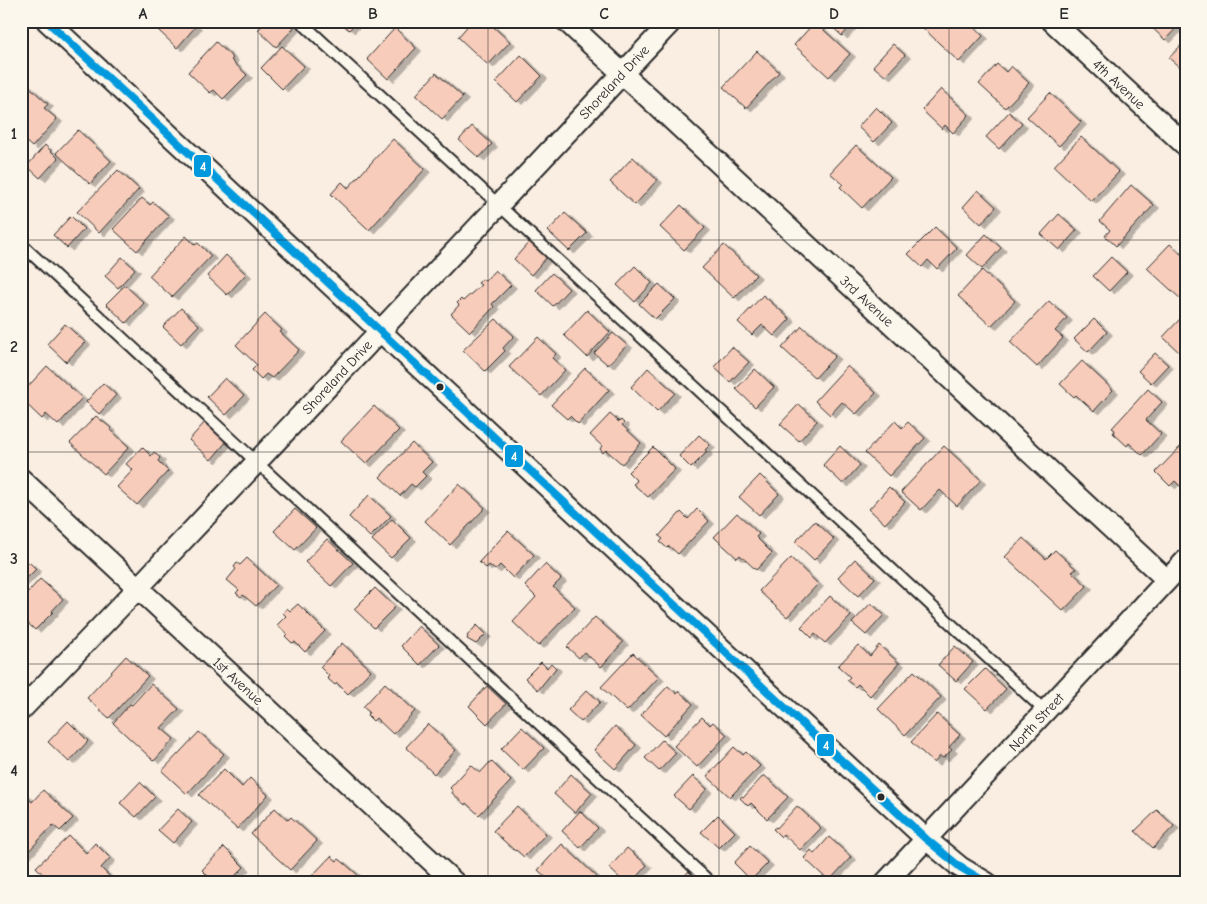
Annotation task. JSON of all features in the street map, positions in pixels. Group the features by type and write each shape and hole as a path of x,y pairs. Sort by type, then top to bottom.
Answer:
{"street":[{"path":"47,21 926,839 960,866 986,883"},
{"name":"3rd Avenue","path":"566,21 1167,580"},
{"name":"Shoreland Drive","path":"21,710 672,21"},
{"name":"4th Avenue","path":"1052,21 1186,146"},
{"name":"1st Avenue","path":"21,479 455,883"},
{"name":"North Street","path":"885,883 1186,560"}],"lane":[{"path":"300,21 1045,711"},
{"path":"21,244 711,883"}],"building":[{"path":"165,21 195,21 193,23 196,26 177,48 158,30"},
{"path":"267,21 287,21 294,28 276,47 258,30"},
{"path":"339,21 358,21 349,30"},
{"path":"472,21 487,21 510,42 488,65 458,37"},
{"path":"826,21 855,21 842,36"},
{"path":"927,21 967,21 983,36 959,62 922,27"},
{"path":"1145,21 1183,21 1165,40"},
{"path":"815,22 850,54 829,77 794,45"},
{"path":"395,28 416,48 388,79 367,59"},
{"path":"1186,40 1186,71 1185,72 1169,58"},
{"path":"216,42 247,75 223,99 214,90 210,93 188,72"},
{"path":"893,44 905,55 885,76 873,66"},
{"path":"282,46 304,66 282,89 261,68"},
{"path":"757,51 779,72 746,108 723,87"},
{"path":"521,55 542,76 517,102 496,82"},
{"path":"997,64 1006,72 1011,66 1029,83 1005,108 979,84"},
{"path":"436,73 463,97 442,119 416,95"},
{"path":"23,81 48,104 44,108 57,119 32,147 21,137 21,84"},
{"path":"941,89 969,115 953,133 945,125 942,129 922,110"},
{"path":"1050,93 1081,122 1059,146 1027,117"},
{"path":"876,107 892,123 874,142 858,127"},
{"path":"1009,112 1022,124 999,149 986,137"},
{"path":"472,126 492,144 479,158 459,140"},
{"path":"78,130 111,161 90,184 56,153"},
{"path":"1081,137 1119,172 1091,201 1054,166"},
{"path":"393,139 425,169 369,230 331,194 342,182 348,188"},
{"path":"45,145 58,158 40,178 27,166"},
{"path":"856,145 891,177 862,208 840,187 843,184 830,173"},
{"path":"633,157 657,180 635,205 610,182"},
{"path":"118,170 139,189 99,233 77,212"},
{"path":"1131,185 1154,205 1116,246 1105,236 1110,230 1100,221"},
{"path":"978,190 996,207 981,224 963,207"},
{"path":"142,198 150,205 153,202 169,216 137,251 113,229"},
{"path":"681,205 705,228 684,250 660,227"},
{"path":"565,213 587,233 569,251 548,231"},
{"path":"1059,214 1077,230 1059,250 1041,234"},
{"path":"71,216 84,229 67,248 53,235"},
{"path":"935,227 957,248 937,269 928,260 922,267 908,254"},
{"path":"986,234 1001,248 982,269 967,255"},
{"path":"186,236 195,245 198,243 211,256 172,297 149,276"},
{"path":"530,241 547,257 531,275 514,259"},
{"path":"1170,244 1183,256 1186,252 1186,298 1183,301 1147,268"},
{"path":"724,245 756,275 734,298 702,268"},
{"path":"226,255 246,274 227,295 207,276"},
{"path":"122,257 135,269 118,288 105,276"},
{"path":"1111,257 1127,272 1109,291 1093,276"},
{"path":"635,266 652,283 635,302 617,285"},
{"path":"495,270 511,285 492,304 494,307 470,332 451,314 459,305 457,303 461,299 463,301 481,285 478,283 482,279 485,281"},
{"path":"982,270 1015,301 991,326 958,296"},
{"path":"552,273 569,289 553,306 536,290"},
{"path":"659,284 675,299 655,319 639,304"},
{"path":"125,285 144,303 126,323 106,304"},
{"path":"763,295 790,319 774,336 762,325 752,335 738,322"},
{"path":"1049,301 1067,318 1055,331 1063,338 1037,367 1010,342"},
{"path":"181,308 199,325 181,344 163,327"},
{"path":"587,310 610,332 587,357 564,335"},
{"path":"265,314 299,350 272,378 266,374 261,379 252,370 257,365 236,345"},
{"path":"496,319 514,336 503,348 505,351 485,371 463,350"},
{"path":"1094,319 1107,332 1088,352 1074,339"},
{"path":"1180,319 1186,324 1186,351 1182,355 1163,337"},
{"path":"65,324 85,342 66,362 47,344"},
{"path":"802,326 835,356 815,378 782,348"},
{"path":"613,333 627,345 608,365 594,353"},
{"path":"538,337 556,354 552,358 565,370 541,396 509,367"},
{"path":"732,347 749,362 730,382 714,367"},
{"path":"1155,353 1168,365 1151,383 1138,371"},
{"path":"1082,361 1113,390 1094,411 1060,384"},
{"path":"47,366 82,398 58,425 46,414 42,419 21,399 21,394"},
{"path":"847,366 876,393 856,414 842,402 830,415 815,401"},
{"path":"585,368 609,390 578,424 570,416 567,419 551,405"},
{"path":"648,368 675,393 657,412 631,387"},
{"path":"755,369 774,387 755,407 736,389"},
{"path":"225,378 244,396 226,415 207,397"},
{"path":"103,383 116,395 99,414 86,402"},
{"path":"1148,389 1162,402 1146,420 1161,434 1142,455 1129,443 1127,446 1113,433 1115,430 1112,428"},
{"path":"799,404 817,421 799,441 780,424"},
{"path":"374,406 399,430 366,464 341,441"},
{"path":"610,414 619,422 621,420 624,423 622,425 641,443 622,464 606,450 603,453 600,449 602,446 590,435"},
{"path":"96,416 111,428 129,447 104,474 70,443"},
{"path":"206,421 227,441 211,460 189,440"},
{"path":"895,421 902,428 908,422 925,438 889,476 865,453"},
{"path":"699,435 710,445 705,450 707,452 691,468 679,456"},
{"path":"1186,441 1186,484 1182,488 1175,481 1170,486 1156,472"},
{"path":"412,443 432,462 422,472 426,476 415,487 411,484 400,496 380,477"},
{"path":"840,446 860,465 843,484 823,465"},
{"path":"944,446 981,480 957,506 940,490 921,510 901,492"},
{"path":"142,447 151,456 154,452 160,458 158,461 168,471 137,505 117,487 133,470 126,464"},
{"path":"653,447 675,469 648,497 633,484 637,481 628,472"},
{"path":"760,475 779,494 759,515 739,497"},
{"path":"459,484 485,508 450,545 425,521"},
{"path":"889,487 905,502 885,524 869,509"},
{"path":"369,495 391,516 370,537 349,517"},
{"path":"295,509 316,528 295,550 274,531"},
{"path":"697,509 709,521 678,554 669,546 667,548 660,542 663,539 659,536 681,512 688,519"},
{"path":"737,513 759,534 756,537 772,553 756,570 740,555 737,558 714,537"},
{"path":"392,519 411,538 391,558 372,540"},
{"path":"815,521 834,539 814,560 795,542"},
{"path":"508,531 534,555 513,578 500,565 495,570 489,565 486,568 479,562"},
{"path":"1023,538 1046,559 1055,550 1076,569 1072,572 1087,586 1063,611 1005,557"},
{"path":"327,539 353,563 331,586 305,562"},
{"path":"247,558 276,585 256,606 243,595 241,597 236,593 239,590 227,580 236,569 234,567 237,563 240,565"},
{"path":"791,558 818,584 787,617 759,591"},
{"path":"855,559 875,578 858,596 838,577"},
{"path":"21,561 26,565 29,562 36,569 21,584"},
{"path":"545,564 561,579 553,587 575,607 538,646 513,622 536,597 525,586"},
{"path":"40,579 63,599 35,630 21,617 21,600"},
{"path":"375,588 395,607 374,628 354,609"},
{"path":"830,596 851,616 825,643 815,634 812,638 801,627"},
{"path":"871,603 884,615 866,635 852,623"},
{"path":"298,604 325,631 305,652 295,642 292,643 285,636 287,634 277,625 286,616 283,613 287,608 290,611"},
{"path":"595,617 623,642 601,667 584,652 579,658 567,647"},
{"path":"477,625 486,634 476,644 467,639 467,636"},
{"path":"419,626 439,645 420,665 401,646"},
{"path":"342,643 371,670 348,694 337,683 335,685 327,678 329,676 320,667"},
{"path":"858,645 870,656 879,645 899,663 870,696 858,684 855,687 847,680 850,677 838,666"},
{"path":"955,646 973,662 956,681 938,665"},
{"path":"633,653 659,677 627,711 601,687"},
{"path":"126,656 148,676 109,718 87,698"},
{"path":"541,662 547,668 551,663 556,668 538,690 525,678"},
{"path":"985,669 1006,689 987,709 965,689"},
{"path":"914,671 941,697 905,735 878,709"},
{"path":"385,683 415,711 393,734 376,718 373,721 367,715 369,712 363,707"},
{"path":"151,684 179,709 161,728 174,739 154,761 113,723"},
{"path":"487,686 506,704 487,724 469,706"},
{"path":"668,686 677,694 679,691 693,704 664,736 641,715"},
{"path":"587,690 600,702 581,722 568,710"},
{"path":"937,714 960,735 949,747 952,750 943,758 940,756 934,763 911,742"},
{"path":"702,717 710,725 713,722 727,735 697,767 674,746"},
{"path":"68,721 88,741 69,762 48,742"},
{"path":"428,724 456,750 434,774 406,747"},
{"path":"615,726 636,745 615,769 594,750"},
{"path":"522,727 544,748 523,770 501,749"},
{"path":"199,732 224,754 187,794 162,771"},
{"path":"662,740 676,753 659,771 645,758"},
{"path":"734,747 743,755 746,752 760,766 730,797 707,776"},
{"path":"491,761 511,781 479,815 452,793 453,791 450,788 471,765 480,773"},
{"path":"224,769 242,787 250,778 268,795 237,829 199,795"},
{"path":"571,774 592,793 575,813 554,794"},
{"path":"764,775 788,797 767,819 751,803 748,806 740,798 744,797"},
{"path":"693,776 707,789 689,809 674,796"},
{"path":"140,782 155,797 136,817 120,803"},
{"path":"43,790 73,818 60,831 53,825 26,854 21,850 21,797 24,794 32,802"},
{"path":"517,806 546,834 524,857 493,831"},
{"path":"797,806 821,828 800,850 783,834 781,837 773,829 777,828"},
{"path":"275,808 288,820 291,817 317,841 290,870 251,834"},
{"path":"178,809 192,822 173,843 158,830"},
{"path":"1157,810 1174,826 1153,848 1135,831"},
{"path":"580,811 598,828 580,848 562,831"},
{"path":"718,815 735,832 719,848 701,832"},
{"path":"69,836 86,853 95,843 110,858 101,868 116,883 51,883 36,867"},
{"path":"829,837 851,857 829,881 804,858 811,850 814,854"},
{"path":"562,844 597,877 591,883 552,883 538,870"},
{"path":"750,846 768,863 751,880 734,863"},
{"path":"224,847 244,867 228,883 215,883 202,870"},
{"path":"627,848 647,865 631,883 625,883 609,868"},
{"path":"331,856 337,861 339,859 359,876 356,879 361,883 308,883 307,881"},
{"path":"689,871 702,883 678,883"}],"transit line":[{"name":"4","path":"47,21 926,839 960,867 987,883"}]}
